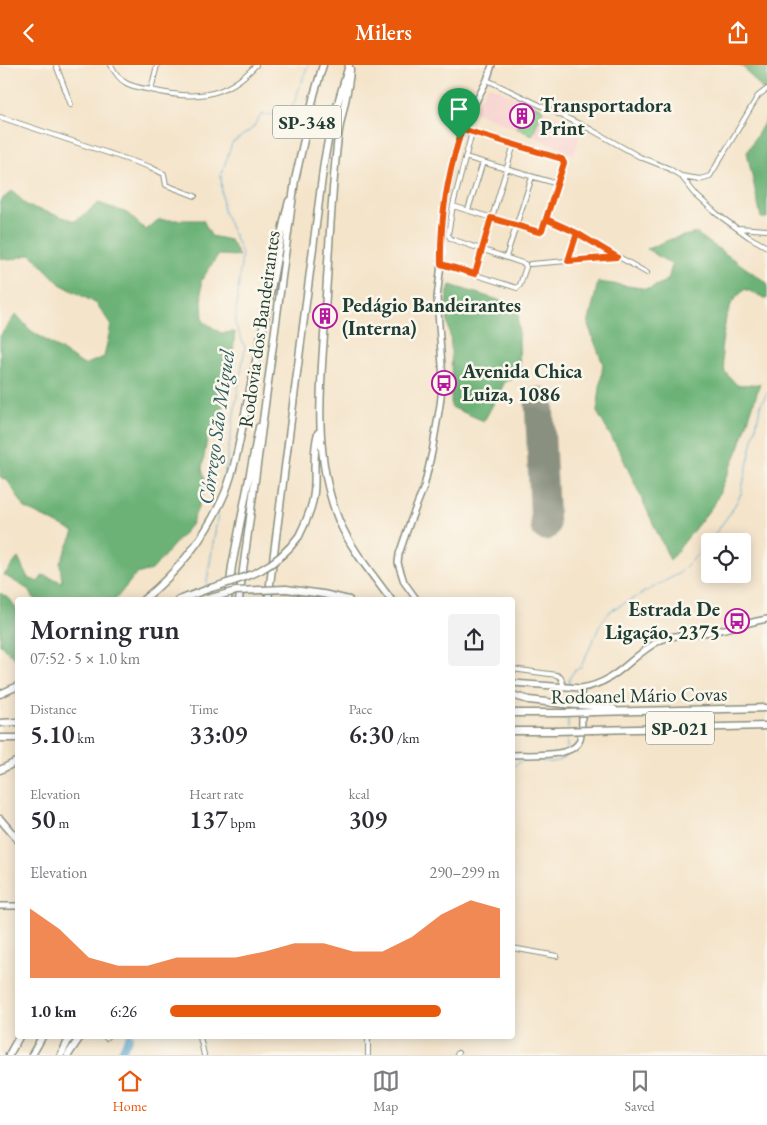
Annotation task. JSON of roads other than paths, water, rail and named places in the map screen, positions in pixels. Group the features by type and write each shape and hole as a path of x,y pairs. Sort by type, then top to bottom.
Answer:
{"highway":[{"name":"Rodovia dos Bandeirantes","path":"239,597 295,180 314,95 323,65"},
{"path":"325,310 334,181 339,135 349,84 350,65"},
{"name":"SP-348","path":"268,597 324,162 330,130 350,65"},
{"path":"147,597 184,561 201,538 226,491 239,441 282,226 295,180"},
{"path":"325,322 320,425 321,447 331,499 340,523 363,562 389,597"},
{"path":"228,597 243,504 269,381"},
{"path":"187,597 247,578 263,570 280,559 299,536 310,511 314,492 316,439 320,425"},
{"path":"213,597 236,591 286,589 336,597"},
{"path":"0,694 15,687"},
{"path":"515,696 593,709"},
{"name":"Rodoanel Mário Covas","path":"515,713 564,713 593,709 633,711 767,708"},
{"path":"0,723 15,722"},
{"name":"Rodoanel Mário Covas","path":"515,732 767,726"},
{"path":"0,739 15,738"},
{"path":"0,770 15,762"},
{"path":"0,819 15,836"},
{"path":"9,1055 18,1039"},
{"path":"32,1055 41,1039"},
{"path":"61,1055 69,1039"},
{"path":"68,1055 79,1039"}],"main road":[{"path":"415,597 404,582 398,563 399,554 412,516 424,487 440,405 443,379 437,298 445,201 455,152 462,129 487,80 492,65"},
{"path":"515,683 581,689 598,685 608,680 646,650 664,639 716,631 767,619"},
{"path":"515,755 563,753 576,747 581,738 581,689"},
{"path":"0,906 15,905"}],"street":[{"path":"56,65 70,105"},
{"path":"111,65 116,74 131,87 177,96 203,96 230,87 256,65"},
{"path":"151,91 157,65"},
{"path":"487,80 590,129 640,157 668,168 681,176 697,195 735,227 767,247"},
{"path":"681,176 700,179 710,176 758,97 767,89"},
{"path":"0,117 150,167 164,174 166,185 195,195"},
{"path":"453,206 537,232 542,230 564,163 562,159 462,129"},
{"path":"441,264 517,288 520,285 526,265 455,240 448,235 453,206 472,131"},
{"path":"475,274 514,144"},
{"path":"465,157 558,184"},
{"path":"468,210 483,162"},
{"path":"506,257 532,177"},
{"path":"546,219 577,233 647,273"},
{"path":"735,227 767,230"},
{"path":"568,261 577,233"},
{"path":"530,264 617,257"},
{"path":"515,669 557,675 564,687"},
{"path":"515,949 556,956"},
{"path":"200,1039 204,1055"},
{"path":"368,1039 368,1055"}],"waterway":[{"name":"Córrego São Miguel","path":"221,495 245,347 235,324 242,253 223,210 221,176 232,143 252,129 261,115 277,114 292,108 308,65"},
{"path":"569,686 569,679 574,671 581,667 601,623 610,611 678,574 706,546 731,512 741,494 761,404 767,393"},
{"name":"Córrego São Miguel","path":"206,587 218,514"},
{"path":"568,701 569,690"},
{"path":"568,715 568,728"},
{"path":"567,735 567,748"},
{"path":"515,765 526,759 556,762 565,757 566,752"},
{"path":"120,1055 128,1039"}],"place":[{"name":"Transportadora Print","path":"522,116"},
{"name":"Pedágio Bandeirantes (Interna)","path":"325,316"},
{"name":"Avenida Chica Luiza, 1086","path":"444,383"},
{"name":"Estrada De Ligação, 2375","path":"737,621"}]}
